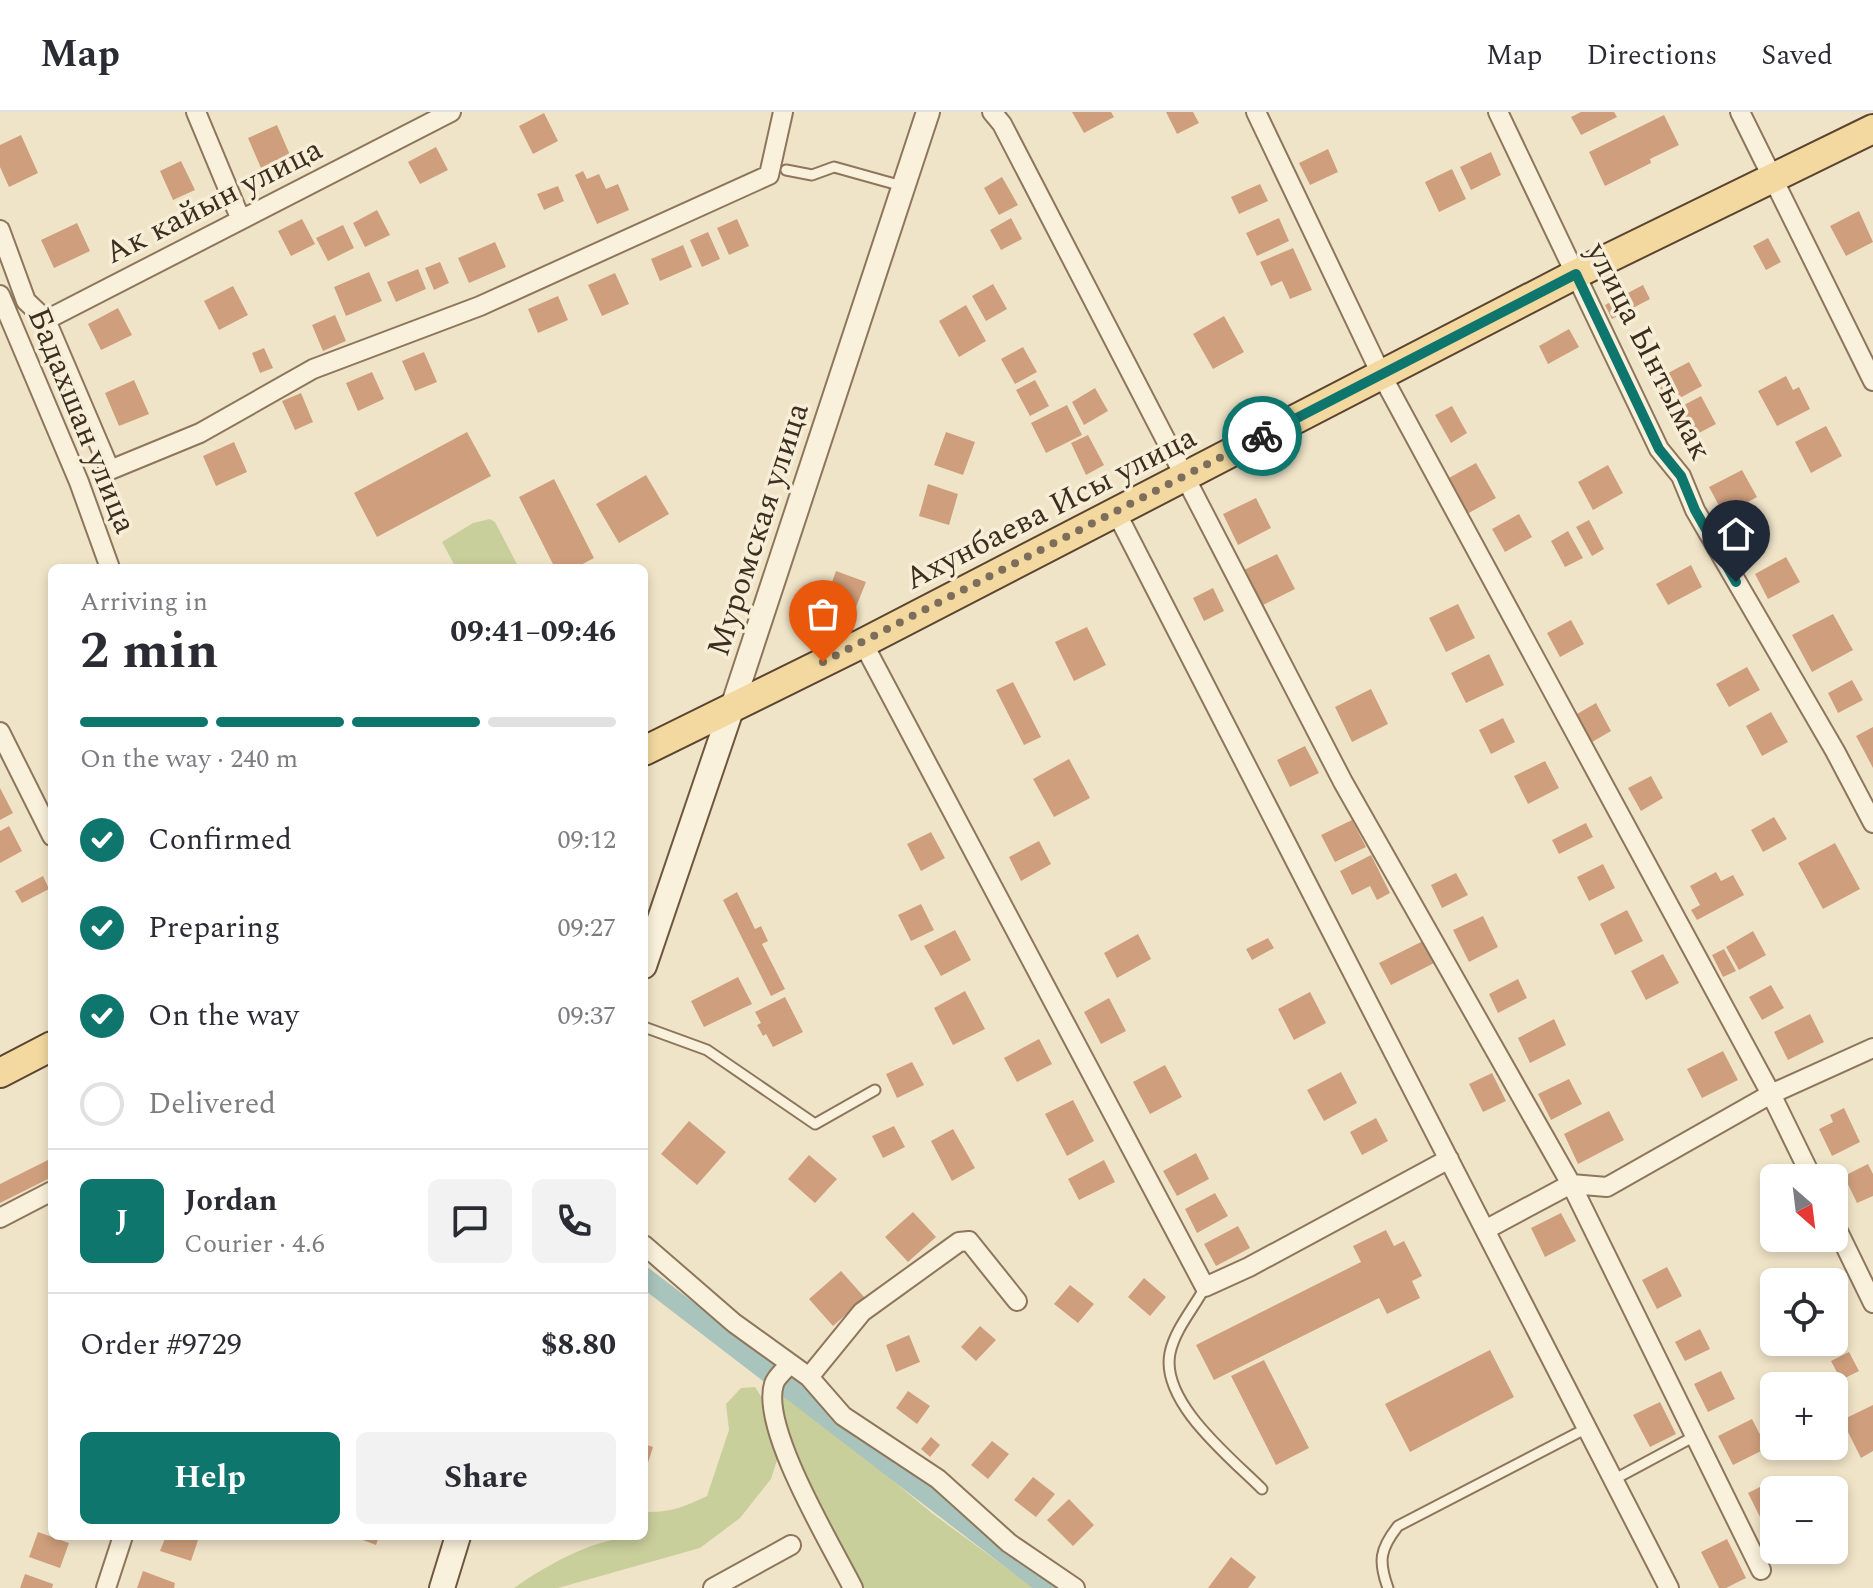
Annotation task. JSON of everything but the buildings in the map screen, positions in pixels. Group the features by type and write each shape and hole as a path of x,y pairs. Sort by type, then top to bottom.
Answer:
{"main road":[{"name":"Ахунбаева Исы улица","path":"648,749 863,643 1576,274 1873,129"},
{"name":"Муромская улица","path":"648,951 732,707"},
{"path":"0,1073 48,1048"},
{"path":"442,1588 457,1540"}],"street":[{"path":"196,112 241,220"},
{"name":"Ак кайын улица","path":"46,320 451,112"},
{"path":"0,230 26,301 46,320 110,470 200,433 313,369 480,306 776,167 783,112"},
{"name":"Муромская улица","path":"732,707 928,112"},
{"path":"992,112 1002,124 1343,782 1571,1184 1761,1570"},
{"path":"1256,112 1381,374 1771,1094 1805,1164"},
{"name":"улица Ынтымак","path":"1498,112 1659,449 1681,476 1695,510 1835,751 1873,823"},
{"path":"1740,112 1873,381"},
{"name":"Бадахшан улица","path":"0,295 79,482 109,564"},
{"path":"1116,512 1669,1588"},
{"path":"863,643 1205,1287 1249,1267 1449,1159"},
{"path":"0,732 48,828"},
{"path":"1485,1230 1571,1184 1607,1187 1771,1094 1873,1048"},
{"path":"0,1218 48,1194"},
{"path":"809,1377 862,1312 959,1242 969,1241 1017,1301"},
{"path":"648,1248 734,1323 781,1374 809,1377 843,1416 938,1479 1009,1543 1075,1588"},
{"path":"1848,1252 1873,1303"},
{"path":"781,1374 774,1406 782,1444 853,1588"},
{"path":"106,1588 122,1540"},
{"path":"713,1588 791,1545"}],"lane":[{"path":"776,167 812,175 834,167 904,186"},
{"path":"648,1028 707,1050 815,1124 875,1090"},
{"path":"1205,1287 1183,1322 1170,1354 1171,1382 1199,1427 1262,1489"},
{"path":"1388,1588 1381,1564 1384,1543 1398,1526 1587,1428"},
{"path":"1613,1480 1695,1436"}],"green space":[{"path":"490,519 495,522 517,564 454,564 442,542 473,523"},
{"path":"755,1387 764,1401 778,1457 771,1479 740,1518 700,1548 558,1588 514,1588 576,1552 610,1540 648,1540 648,1512 676,1508 707,1496 729,1430 726,1404 741,1388"},
{"path":"782,1388 933,1514 1034,1588 860,1588 798,1466 784,1415"}],"waterway":[{"path":"648,1280 1049,1588"}],"way so far":[{"path":"823,662 1262,436"}],"route":[{"path":"1262,436 1576,274 1659,449 1681,476 1695,510 1736,582"}]}
